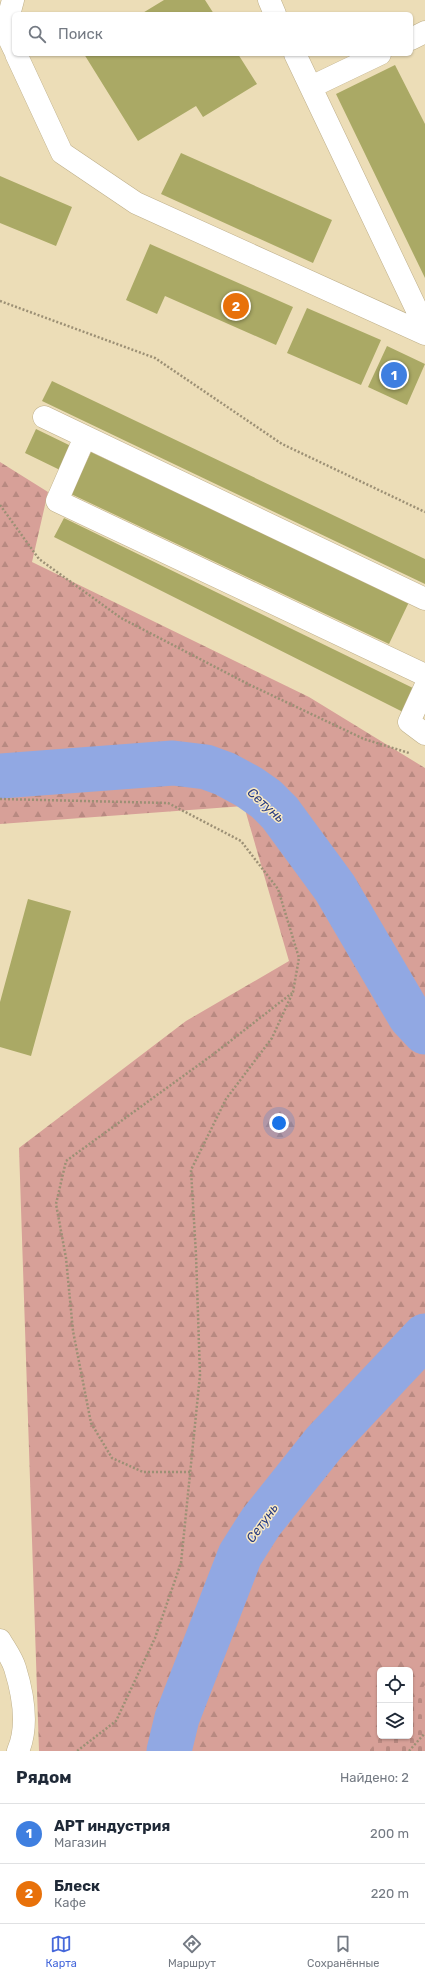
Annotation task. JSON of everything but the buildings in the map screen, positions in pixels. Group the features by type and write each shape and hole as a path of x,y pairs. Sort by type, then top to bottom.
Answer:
{"lane":[{"path":"12,45 5,30 13,0"},
{"path":"269,0 275,12"},
{"path":"413,38 425,32"},
{"path":"17,56 62,154 136,203 425,334"},
{"path":"296,56 425,326"},
{"path":"311,87 376,56"},
{"path":"44,417 425,599"},
{"path":"85,436 57,501 425,675"},
{"path":"425,687 409,722 425,734"},
{"path":"0,1640 15,1667 24,1707 22,1742 18,1751"}],"path":[{"path":"0,301 156,358 282,444 425,512"},
{"path":"0,505 39,559 121,618 248,684 364,739 410,753"},
{"path":"0,799 168,803 241,841 278,889 299,958 293,992 272,1038 226,1099 191,1170 196,1256 200,1375 181,1563 154,1638 116,1721 76,1751"},
{"path":"190,1472 143,1472 112,1458 91,1423 73,1331 66,1258 56,1204 66,1161 215,1053 293,992"},
{"path":"409,1751 425,1733"}],"green space":[{"path":"0,462 48,492 32,562 309,697 425,768 425,1751 39,1751 19,1148 186,1021 289,961 244,806 0,824"},
{"path":"425,1685 425,1751 369,1751 379,1739 413,1739 413,1699"}],"waterway":[{"name":"Сетунь","path":"0,776 173,763 206,767 225,774 249,787 266,799 280,813 335,888 410,1016 425,1032"},
{"name":"Сетунь","path":"169,1751 177,1718 240,1555 261,1522 324,1443 425,1336"}],"place":[{"name":"Блеск","path":"236,306"},
{"name":"АРТ индустрия","path":"394,375"}]}
